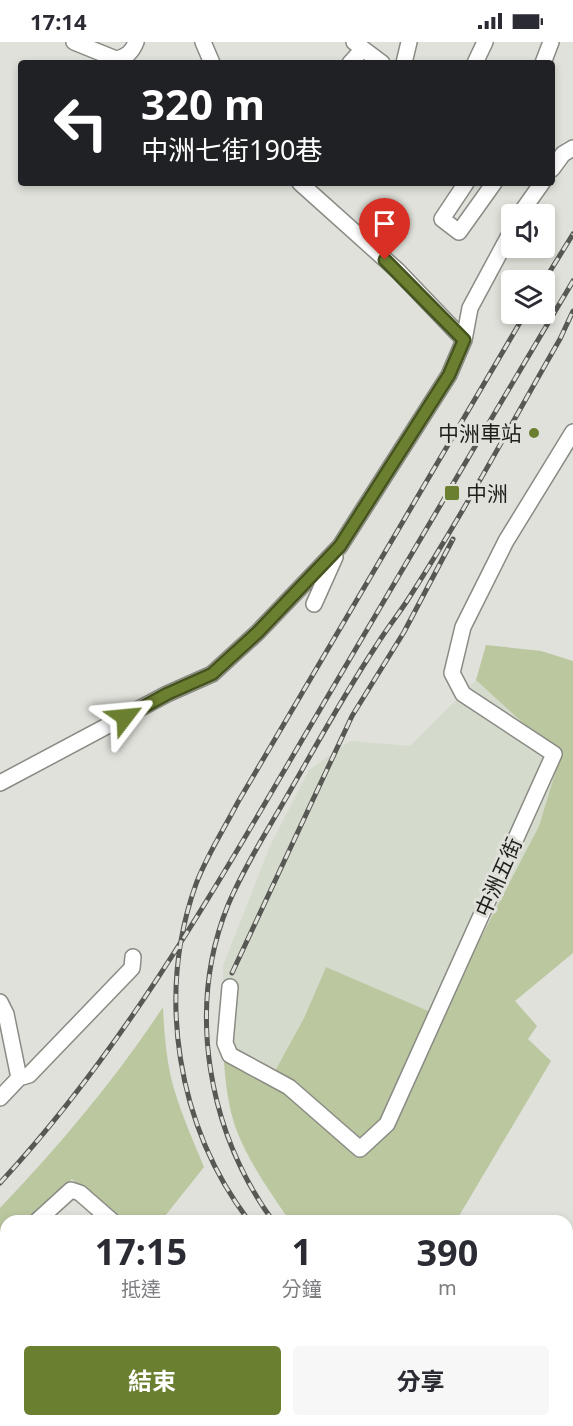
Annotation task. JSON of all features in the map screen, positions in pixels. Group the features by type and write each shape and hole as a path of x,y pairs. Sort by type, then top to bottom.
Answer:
{"street":[{"path":"74,42 116,59 133,51 136,42"},
{"path":"202,42 211,60"},
{"path":"405,60 409,42"},
{"path":"476,60 485,42"},
{"path":"544,60 551,42"},
{"path":"351,60 358,46 378,60"},
{"path":"555,164 563,150"},
{"path":"303,186 397,270 464,340"},
{"path":"464,186 442,219 459,232 492,186"},
{"path":"527,204 540,186"},
{"path":"314,604 340,546 449,375 464,340 470,308 501,250"},
{"name":"中洲五街","path":"230,987 225,1043 230,1055 289,1087 360,1149 387,1124 554,754 463,694 452,673 463,627 506,541 573,432"},
{"path":"0,783 167,694 212,674 257,633 340,546"},
{"path":"0,1098 18,1078 29,1075 132,968 133,957"},
{"path":"0,1002 6,1014 18,1078"},
{"path":"43,1215 66,1192 71,1190 80,1193 105,1215"},
{"path":"90,1202 94,1215"}],"shaded area":[{"path":"486,645 541,651 573,661 573,953 515,1001 537,1026 528,1039 551,1061 460,1215 286,1215 255,1168 234,1124 223,1048 275,1071 304,1018 326,967 440,1016 539,826 560,757 476,680"},
{"path":"476,680 560,757 539,826 440,1016 326,967 304,1018 275,1071 223,1048 223,966 270,846 309,770 350,741 410,746"},
{"path":"163,1007 171,1078 204,1167 166,1215 109,1215 72,1179 36,1215 0,1215 0,1208 86,1111"}],"railway":[{"path":"551,270 573,234"},
{"path":"0,1183 87,1079 127,1024 201,910 573,281"},
{"path":"269,1215 251,1186 233,1149 219,1109 210,1069 207,1027 208,986 215,945 228,905 250,861 343,700 466,504 560,339 573,311"},
{"path":"245,1215 224,1184 205,1144 190,1102 180,1059 176,1015 177,971 184,927 196,884 210,852 238,802 519,324"},
{"path":"232,973 352,716 404,632 453,539"}],"place":[{"name":"中洲車站","path":"534,433"},
{"name":"中洲","path":"452,493"}],"route":[{"path":"125,717 167,694 212,674 257,633 313,575 340,546 404,449 449,375 464,340 385,260"}]}
